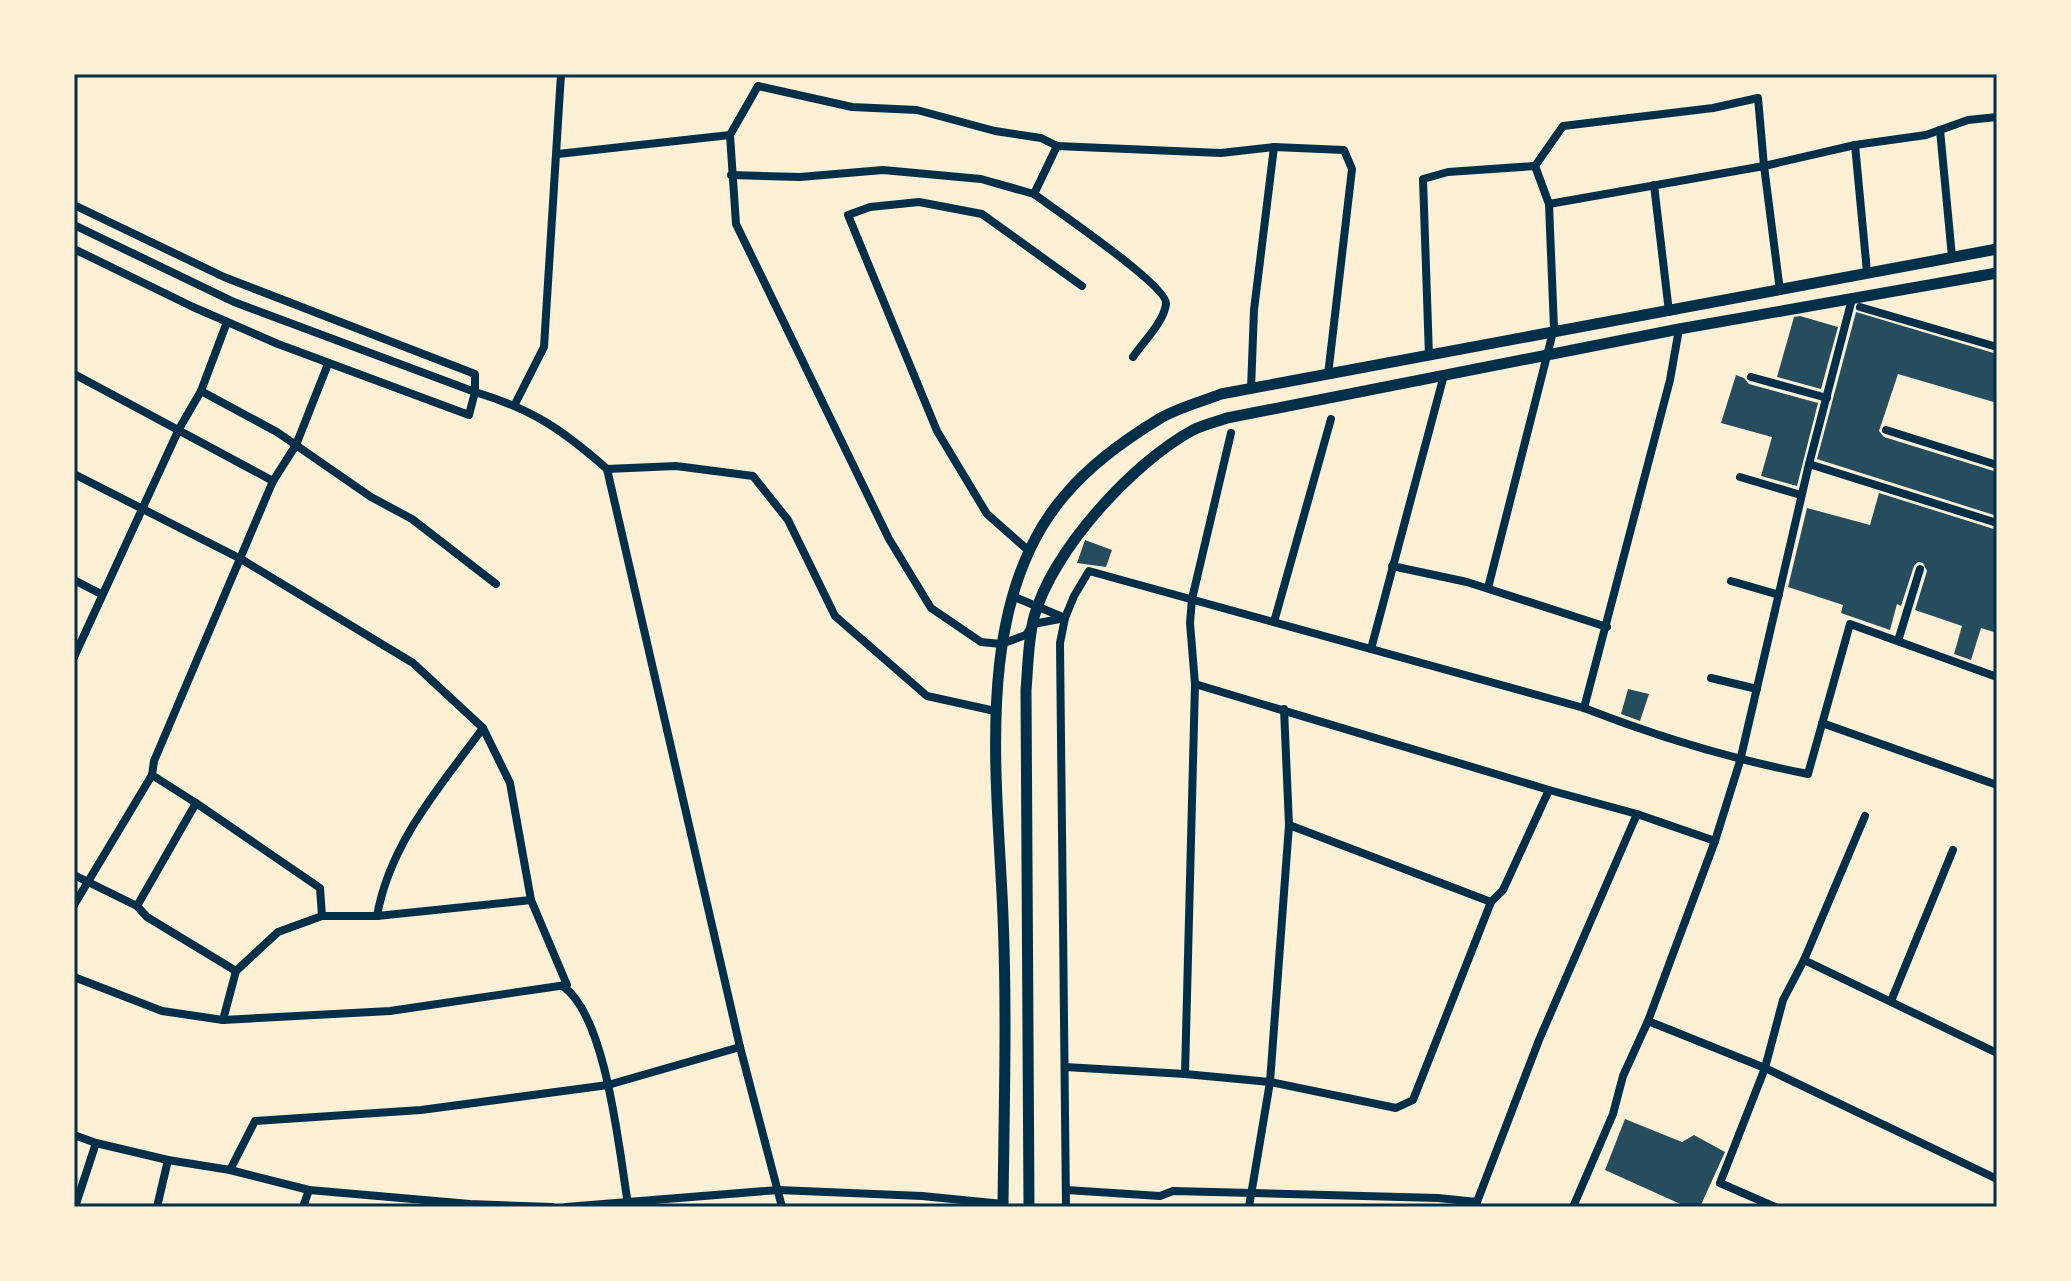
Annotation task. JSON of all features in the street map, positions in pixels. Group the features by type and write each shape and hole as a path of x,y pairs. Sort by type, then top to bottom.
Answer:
{"street":[{"path":"515,404 544,347 561,74"},
{"path":"1328,375 1352,169 1344,150 1274,147 1221,153 1057,146 1041,138 995,131 917,110 852,107 758,86 730,135 736,224 889,539 931,608 981,642 1001,644 1026,635 1052,575 1077,537 1118,489 1194,430 1227,418 1679,329 1856,303 1997,273"},
{"path":"1535,166 1563,126 1713,108 1758,98 1780,291"},
{"path":"1549,204 1764,166 1855,145 1926,135 1968,120 1997,117"},
{"path":"1940,130 1952,257"},
{"path":"558,154 730,135"},
{"path":"1855,145 1867,272"},
{"path":"1034,194 1057,146"},
{"path":"1251,389 1254,310 1274,147"},
{"path":"1488,588 1554,328 1549,204 1535,166"},
{"path":"1429,356 1423,179 1448,172 1535,166"},
{"path":"731,175 800,177 883,170 981,179 1034,194 1146,278 1166,297 1161,318 1133,357"},
{"path":"1654,185 1669,312"},
{"path":"1029,551 987,514 937,431 848,215 870,207 919,202 982,214 1082,286"},
{"path":"74,205 224,277 475,374 475,392 469,415 328,364 227,322 75,252"},
{"path":"74,225 234,302 515,404 571,437 607,469 740,1047 782,1207"},
{"path":"566,1207 667,1203 778,1190 922,1196 1003,1205 1004,930 995,711 1001,644 1012,596 1029,551 1065,495 1103,459 1161,417 1221,394 1997,249"},
{"path":"1856,303 1997,347"},
{"path":"1573,1207 1613,1114 1623,1076 1648,1021 1715,841 1740,761 1809,464 1856,303"},
{"path":"74,657 179,429 201,391 227,322"},
{"path":"1584,708 1670,380 1679,329"},
{"path":"74,905 152,775 154,761 273,481 296,445 328,364"},
{"path":"74,374 273,481"},
{"path":"1371,649 1444,375"},
{"path":"1751,377 1827,398"},
{"path":"201,391 296,445 371,497 412,519 496,584"},
{"path":"1274,622 1331,419"},
{"path":"1886,430 1997,465"},
{"path":"1185,1074 1195,684 1190,623 1192,599 1231,433"},
{"path":"1809,464 1997,523"},
{"path":"607,469 676,466 753,476 788,520 835,616 927,696 995,711"},
{"path":"74,474 241,559 413,663 483,728 510,783 531,900 567,985 564,987 574,995 589,1021 608,1085 628,1204"},
{"path":"1740,477 1801,495"},
{"path":"1392,566 1488,588 1607,627"},
{"path":"1898,641 1920,569"},
{"path":"1066,1207 1060,643 1065,618 1089,571 1584,708 1650,734 1740,761 1808,774 1850,624 1997,677"},
{"path":"74,580 101,594"},
{"path":"1731,581 1779,595"},
{"path":"1012,596 1035,615 1065,618"},
{"path":"1035,615 1065,618"},
{"path":"1029,1207 1026,690 1035,615"},
{"path":"1711,678 1757,689"},
{"path":"1195,684 1637,814 1715,841"},
{"path":"1249,1207 1270,1082 1289,825 1284,709"},
{"path":"1822,723 1997,785"},
{"path":"377,916 381,894 404,836 483,728"},
{"path":"152,775 320,888 322,916"},
{"path":"1065,1067 1270,1082 1396,1108 1413,1100 1491,902 1503,890 1549,790"},
{"path":"137,906 196,803"},
{"path":"1066,1190 1160,1196 1173,1191 1438,1198 1476,1204 1539,1040 1637,814"},
{"path":"1775,1207 1720,1183 1765,1068 1783,1000 1804,960 1865,816"},
{"path":"1289,825 1491,902"},
{"path":"1891,1001 1953,850"},
{"path":"74,875 137,906 147,917 236,971"},
{"path":"223,1020 236,971 278,932 322,916 377,916 531,900"},
{"path":"1804,960 1997,1053"},
{"path":"74,977 162,1011 223,1020 390,1011 567,985"},
{"path":"1648,1021 1765,1068 1997,1179"},
{"path":"230,1170 255,1121 421,1110 608,1085 740,1047"},
{"path":"74,1135 168,1160 230,1170 309,1190 470,1204 552,1207"},
{"path":"75,1207 96,1143"},
{"path":"157,1207 168,1160"},
{"path":"303,1207 309,1190"},
{"path":"1160,1196 1160,1207"}],"building":[{"path":"1856,312 1997,354 1997,403 1898,374 1879,431 1884,437 1997,472 1997,516 1817,459"},
{"path":"1794,317 1838,327 1821,389 1777,377"},
{"path":"1736,375 1749,384 1818,403 1797,486 1761,476 1772,437 1721,423"},
{"path":"1879,493 1997,530 1997,633 1981,628 1971,660 1954,654 1962,626 1915,610 1927,571 1923,563 1918,562 1914,566 1901,606 1897,604 1890,630 1841,613 1843,605 1788,587 1807,508 1870,525"},
{"path":"1085,540 1112,550 1106,567 1077,563"},
{"path":"1628,689 1649,694 1640,721 1621,714"},
{"path":"1625,1119 1682,1142 1694,1135 1725,1152 1700,1207 1687,1207 1605,1170"}]}
